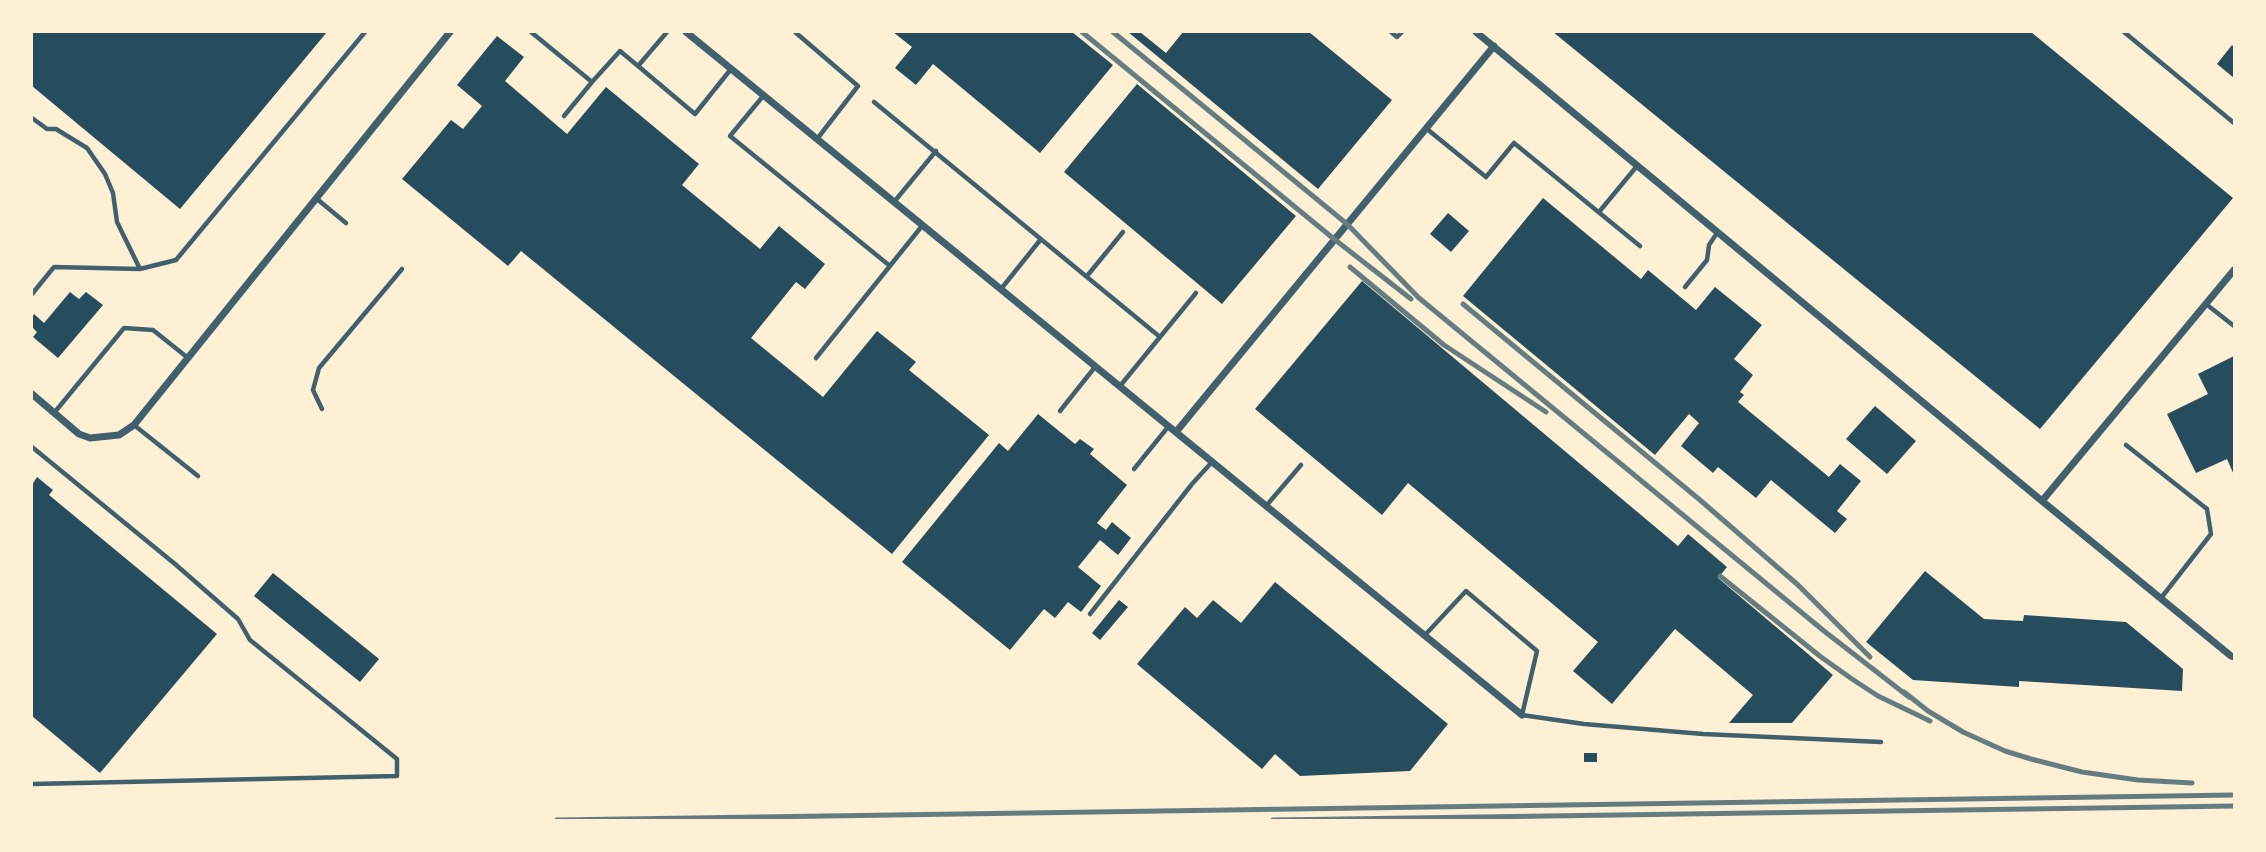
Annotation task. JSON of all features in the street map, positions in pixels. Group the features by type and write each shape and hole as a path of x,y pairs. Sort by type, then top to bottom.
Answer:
{"street":[{"path":"32,394 79,434 90,438 119,435 134,425 450,32"},
{"path":"686,32 1522,715"},
{"path":"1476,32 2042,501 2235,657"},
{"path":"1176,432 1494,46"},
{"path":"2042,501 2235,270"}],"lane":[{"path":"32,294 54,267 140,269 176,260 365,32"},
{"path":"531,32 592,82"},
{"path":"638,66 667,32"},
{"path":"795,32 858,86 817,139"},
{"path":"1391,32 1397,37 1402,32"},
{"path":"2124,32 2235,123"},
{"path":"564,117 620,51 695,114 731,68"},
{"path":"764,95 730,135 890,266"},
{"path":"874,102 1160,337"},
{"path":"32,118 47,130 56,129 87,148 109,183 117,222 140,269"},
{"path":"1427,129 1486,177 1514,143 1640,246"},
{"path":"894,202 936,152"},
{"path":"1599,212 1637,165"},
{"path":"316,198 346,223"},
{"path":"816,358 923,225"},
{"path":"1087,276 1123,232"},
{"path":"1685,287 1707,260 1709,245 1718,232"},
{"path":"1001,289 1041,239"},
{"path":"322,409 313,390 319,368 402,269"},
{"path":"1120,386 1196,293"},
{"path":"2206,304 2235,326"},
{"path":"54,413 124,328 153,330 188,358"},
{"path":"1060,411 1096,366"},
{"path":"134,425 198,476"},
{"path":"1134,469 1169,426"},
{"path":"2126,445 2183,493 2207,509 2211,534 2161,598"},
{"path":"32,447 238,619 250,640 397,759 397,776 32,784"},
{"path":"1090,614 1212,462"},
{"path":"1266,506 1301,465"},
{"path":"1425,636 1466,591 1537,651 1522,715 1584,724 1703,734 1881,742"}],"building":[{"path":"32,32 327,32 180,209 32,86"},
{"path":"893,32 1072,32 1113,65 1040,153 933,64 916,85 895,68 912,47"},
{"path":"1128,32 1140,32 1166,53 1183,32 1309,32 1392,100 1318,189"},
{"path":"1553,32 2031,32 2233,198 2040,429"},
{"path":"497,36 524,57 505,81 567,134 606,87 699,164 682,185 760,249 779,226 825,264 805,289 796,282 751,338 823,397 877,331 916,362 909,370 989,435 892,554 521,251 508,266 402,179 451,120 463,129 482,106 457,85"},
{"path":"2232,45 2234,47 2234,78 2217,64"},
{"path":"1137,84 1296,216 1222,304 1064,172"},
{"path":"1543,198 1641,279 1648,270 1696,310 1715,287 1762,325 1734,359 1753,375 1740,392 1744,395 1738,402 1829,477 1840,464 1861,481 1837,511 1847,519 1835,533 1771,480 1756,498 1718,467 1713,473 1681,446 1699,423 1689,414 1655,455 1463,296"},
{"path":"1448,213 1469,231 1451,252 1430,234"},
{"path":"1362,281 1678,546 1688,534 1727,567 1718,578 1833,675 1792,723 1729,723 1753,695 1675,629 1612,704 1573,671 1598,642 1408,483 1382,515 1255,409"},
{"path":"70,292 79,299 86,292 103,305 58,358 33,337 37,332 32,327 32,318 34,314 44,323"},
{"path":"2234,356 2234,475 2227,459 2196,473 2167,414 2208,394 2198,374"},
{"path":"1875,406 1916,441 1887,474 1846,439"},
{"path":"1038,414 1075,444 1080,439 1094,449 1090,454 1127,485 1097,523 1106,530 1112,522 1131,538 1118,555 1100,540 1078,567 1101,586 1081,612 1068,602 1055,618 1044,609 1010,650 902,562 999,443 1008,451"},
{"path":"37,477 53,490 49,495 217,634 100,773 32,716 32,485"},
{"path":"1925,571 1984,619 2023,621 2024,615 2126,622 2183,669 2182,691 2019,681 2019,687 1913,680 1866,642"},
{"path":"273,573 379,659 360,682 254,596"},
{"path":"1275,582 1448,724 1410,771 1300,776 1275,754 1262,769 1137,664 1185,607 1197,618 1213,600 1241,623"},
{"path":"1119,600 1128,607 1100,640 1092,633"},
{"path":"1584,753 1597,753 1597,762 1584,762"}],"railway":[{"path":"1082,32 1411,299"},
{"path":"1113,32 1347,224 1419,298 1824,631 1909,697"},
{"path":"1350,267 1444,345 1546,412"},
{"path":"1463,304 1700,500 1798,585 1870,657"},
{"path":"1720,576 1852,679 1878,696 1930,721"},
{"path":"1904,692 1928,711 1963,732 2005,751 2082,772 2138,780 2192,783"},
{"path":"557,820 2234,795"},
{"path":"1273,820 2234,806"}]}
